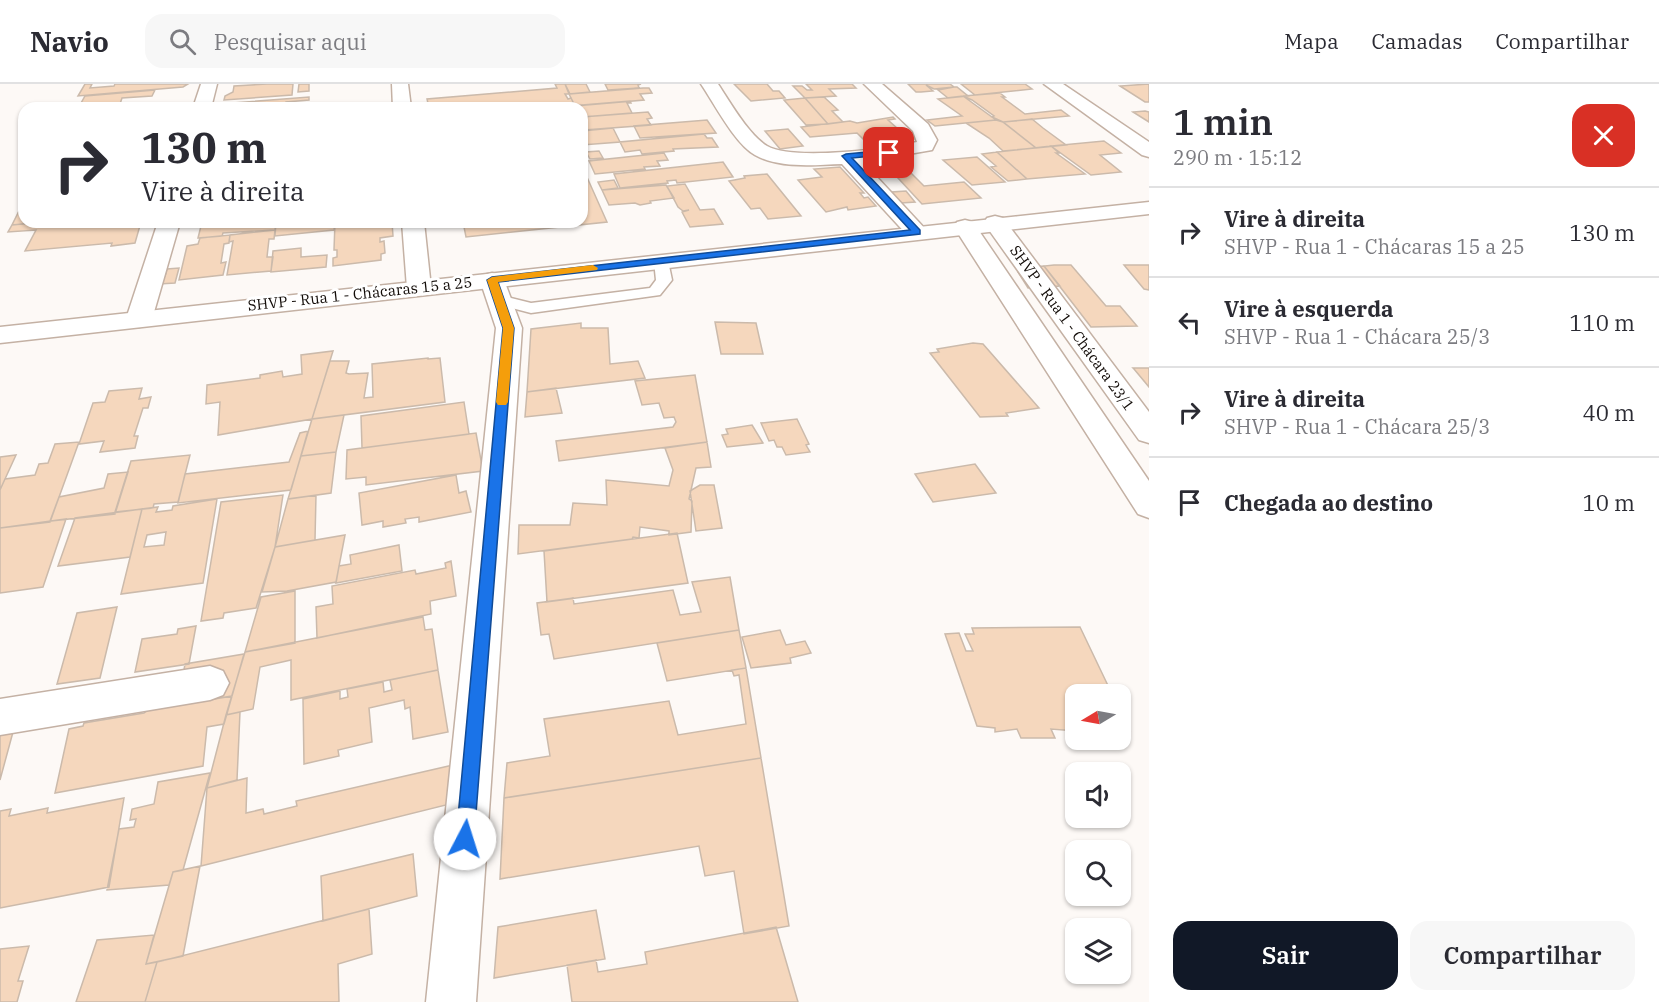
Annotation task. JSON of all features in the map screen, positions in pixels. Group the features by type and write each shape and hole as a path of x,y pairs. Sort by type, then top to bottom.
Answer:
{"street":[{"path":"204,102 208,84"},
{"path":"400,84 402,102"},
{"path":"709,84 759,149 789,160 910,151 925,146 928,140 921,128 872,84"},
{"path":"1052,84 1149,151"},
{"path":"846,156 917,232"},
{"name":"SHVP - Rua 1 - Chácaras 15 a 25","path":"0,335 419,288 496,290 660,261 1149,208"},
{"name":"SHVP - Rua 1 - Chácara 23/1","path":"995,223 1149,433"},
{"path":"965,227 1149,506"},
{"path":"139,319 167,228"},
{"path":"414,228 419,288"},
{"path":"451,1002 509,328 496,290"},
{"path":"0,717 210,682"}],"lane":[{"path":"496,290 520,307 531,308 655,292 664,280 660,261"}],"building":[{"path":"85,84 92,84 90,88 114,86 115,84 188,84 183,87 78,96"},
{"path":"293,84 292,95 224,100 225,96 233,92 234,86"},
{"path":"299,84 309,84 309,91 298,92"},
{"path":"555,84 565,84 570,94 565,94 573,102 428,102 427,99 557,88"},
{"path":"565,84 586,84 590,92 569,94"},
{"path":"605,84 641,84 638,85 639,88 608,90"},
{"path":"734,84 767,84 773,91 779,91 785,98 751,101"},
{"path":"806,84 852,84 856,88 829,89 836,96 805,98 793,86 802,86 807,90 812,90"},
{"path":"908,84 950,84 954,87 934,89 926,85 933,91 916,92"},
{"path":"961,84 1025,84 1032,89 975,95"},
{"path":"1149,84 1149,102 1145,102 1120,86"},
{"path":"954,87 968,96 948,98 938,90"},
{"path":"649,88 652,93 640,94 644,100 588,105 588,102 573,102 569,94"},
{"path":"155,90 152,96 122,98 121,102 82,102 85,96"},
{"path":"1000,93 1025,114 1061,110 1069,116 1003,122 992,117 994,116 963,96"},
{"path":"963,96 996,120 935,126 927,120 962,116 938,99"},
{"path":"309,97 309,100 286,102 246,102"},
{"path":"824,97 838,110 832,111 843,122 828,124 805,98"},
{"path":"805,98 828,124 806,125 784,100"},
{"path":"630,101 631,103 627,103 632,113 588,117 588,105"},
{"path":"648,112 652,118 647,119 651,125 588,130 588,117"},
{"path":"1133,112 1149,112 1149,122"},
{"path":"893,117 895,119 888,120 906,136 914,139 908,145 889,143 869,145 857,133 810,137 801,127 850,121 857,123"},
{"path":"1032,119 1066,145 1036,148 1003,122"},
{"path":"707,120 716,133 640,138 634,126"},
{"path":"996,120 1003,122 1036,148 1003,151 989,138 966,123"},
{"path":"613,128 620,142 588,145 588,130"},
{"path":"788,129 803,146 780,149 765,131"},
{"path":"704,134 707,138 712,138 718,147 673,149 674,151 642,154 640,150 625,152 620,142"},
{"path":"1104,141 1121,153 1100,155 1121,172 1091,175 1051,146"},
{"path":"1051,146 1059,153 1056,153 1085,174 1027,179 997,152"},
{"path":"599,151 603,158 590,159 588,152"},
{"path":"997,152 1027,179 1008,181 991,167 996,166 982,154"},
{"path":"664,153 668,160 657,161 660,166 644,167 645,169 595,174 589,161"},
{"path":"977,157 1005,182 972,185 943,160"},
{"path":"898,160 924,186 964,182 981,198 922,204 885,162"},
{"path":"723,162 733,177 677,183 676,180 667,181 668,183 620,188 614,174"},
{"path":"840,167 864,193 860,193 864,198 868,197 876,206 848,210 847,207 826,212 798,180 822,177 814,169"},
{"path":"767,174 801,216 768,219 760,208 751,209 729,181 745,178 744,176"},
{"path":"588,179 607,222 588,224"},
{"path":"614,180 618,188 602,190 598,182"},
{"path":"685,184 700,210 714,209 723,224 690,227 682,212 689,210 683,211 678,207 667,186"},
{"path":"666,185 674,198 650,201 651,203 640,205 635,203 609,205 602,190"},
{"path":"906,191 915,202 901,203 892,192"},
{"path":"18,213 18,224 12,225"},
{"path":"18,224 18,228 139,228 135,243 25,251 36,230 8,232 12,225"},
{"path":"200,228 275,228 275,230 223,233 222,236 198,238"},
{"path":"276,228 334,228 334,230 275,236"},
{"path":"335,228 392,228 393,236 380,238 380,242 384,241 385,253 381,254 381,260 333,266 333,258 337,257 337,250 334,250"},
{"path":"464,228 551,228 466,237"},
{"path":"275,230 274,239 269,239 267,257 273,257 271,271 227,275 233,241 229,242 230,235"},
{"path":"230,235 229,243 224,244 221,263 226,262 223,275 179,280 187,246 198,244 200,238"},
{"path":"301,248 301,257 327,255 326,267 271,272 273,251"},
{"path":"1071,265 1106,306 1120,306 1137,326 1091,327 1044,266"},
{"path":"1124,265 1149,265 1149,290 1144,289"},
{"path":"1044,266 1060,286 1028,288 1018,272 1035,272 1032,267"},
{"path":"179,268 175,283 159,284 160,277 165,276 167,269"},
{"path":"715,322 756,323 763,354 721,354"},
{"path":"581,323 581,328 608,328 610,364 638,361 645,378 527,392 531,329"},
{"path":"973,343 983,344 1039,408 1006,413 1008,416 980,417 930,353 939,352 937,349"},
{"path":"333,351 312,419 218,435 220,402 206,404 207,385 260,378 260,375 282,371 283,377 302,374 301,355"},
{"path":"440,358 445,402 312,419 330,361 349,361 346,373 349,374 368,373 364,398 373,397 372,364"},
{"path":"1149,368 1149,387 1134,369"},
{"path":"695,375 707,442 559,461 556,441 673,427 676,422 674,417 664,418 659,403 642,405 635,381"},
{"path":"142,388 139,399 151,397 148,408 143,408 134,436 138,436 135,448 100,452 104,441 79,444 93,403 105,402 109,391"},
{"path":"556,388 562,413 525,417 527,392"},
{"path":"464,402 469,434 362,448 361,416"},
{"path":"344,415 336,452 301,456 312,419"},
{"path":"797,419 809,444 806,445 810,452 786,455 782,447 777,447 774,440 769,441 761,423"},
{"path":"752,425 763,443 727,447 722,435 728,434 726,429"},
{"path":"308,431 291,490 178,503 185,474 289,462 300,433"},
{"path":"476,433 483,471 366,485 366,477 346,479 347,450"},
{"path":"79,442 50,522 0,528 0,490 5,479 35,475 39,464 48,463 55,444"},
{"path":"707,442 711,467 696,468 689,499 692,501 691,532 669,535 669,531 640,527 639,538 518,554 519,525 570,525 573,503 607,505 606,480 669,486 673,470 665,448"},
{"path":"336,452 331,493 288,499 301,456"},
{"path":"16,455 5,479 0,490 0,457"},
{"path":"190,455 178,502 154,504 153,508 115,512 131,461"},
{"path":"975,464 996,493 933,502 915,474"},
{"path":"128,472 115,514 50,521 59,497 104,488 108,474"},
{"path":"456,475 459,493 466,491 471,512 419,522 419,517 405,519 406,523 383,527 383,521 362,525 359,493"},
{"path":"700,485 714,485 722,528 696,531 690,491"},
{"path":"283,495 275,547 256,608 224,613 223,618 201,621 221,502"},
{"path":"316,495 315,540 275,547 288,499"},
{"path":"217,499 203,583 121,594 142,509 158,507 156,512 172,510 173,506","holes":["166,532 164,545 144,547 147,535"]},
{"path":"142,509 130,557 58,566 75,518"},
{"path":"66,519 43,587 0,593 0,528"},
{"path":"677,533 688,583 547,602 544,551"},
{"path":"345,535 336,582 287,591 262,592 275,547"},
{"path":"399,545 402,571 336,583 339,566 351,564 350,555"},
{"path":"451,561 456,596 430,601 431,614 317,638 316,607 333,604 332,586 415,570 416,574 446,568 445,563"},
{"path":"730,577 739,630 554,659 549,634 541,635 537,603 573,598 574,604 673,590 680,615 701,612 692,582"},
{"path":"295,591 295,643 245,652 261,597"},
{"path":"117,607 100,678 57,684 77,613"},
{"path":"423,617 425,630 432,629 438,670 291,700 291,660 260,667 253,709 226,715 245,652"},
{"path":"196,626 189,664 135,672 142,639 177,634 178,629"},
{"path":"1080,627 1107,684 1065,684 1065,730 1051,729 1055,738 1021,738 1017,729 995,732 995,728 977,726 945,634 959,633 966,651 973,651 965,634 974,634 972,628"},
{"path":"739,630 746,668 667,681 657,643"},
{"path":"780,630 786,645 805,641 811,653 790,658 791,663 751,668 742,637"},
{"path":"244,654 232,696 178,705 185,664"},
{"path":"746,668 761,758 504,798 507,763 550,756 544,719 669,701 678,735 746,724 739,675 734,676 732,670"},
{"path":"438,670 448,732 413,739 410,707 405,709 404,700 369,708 372,742 338,750 339,756 304,764 303,699 340,691 340,699 348,697 347,689 383,682 384,692 392,690 390,680"},
{"path":"232,696 224,724 207,727 203,766 55,793 69,729 83,726 84,723 144,713 148,710"},
{"path":"240,712 237,780 207,788 226,715"},
{"path":"13,732 0,780 0,734"},
{"path":"761,758 789,926 744,934 734,871 705,876 699,846 500,879 504,798"},
{"path":"453,765 450,804 201,866 207,788 247,778 246,813 263,809 264,814 297,806 296,801"},
{"path":"210,773 183,870 173,872 169,885 107,890 119,829 134,827 136,819 130,820 132,809 154,804 158,782"},
{"path":"124,798 109,887 0,908 0,811 11,809 9,816 48,808 47,813"},
{"path":"413,854 417,896 323,921 321,876"},
{"path":"200,866 183,956 146,964 173,872"},
{"path":"369,909 372,954 338,964 339,1002 145,1002 157,962"},
{"path":"596,910 605,959 494,978 498,927"},
{"path":"776,927 798,1002 572,1002 567,965 596,960 598,972 647,964 645,952"},
{"path":"154,935 146,964 157,962 145,1002 76,1002 97,940"},
{"path":"29,946 18,981 23,981 17,1002 0,1002 0,949"}],"slow traffic":[{"path":"502,402 509,328 492,280 593,268"}],"route":[{"path":"465,839 509,328 492,280 917,232 846,156 889,153"}]}
